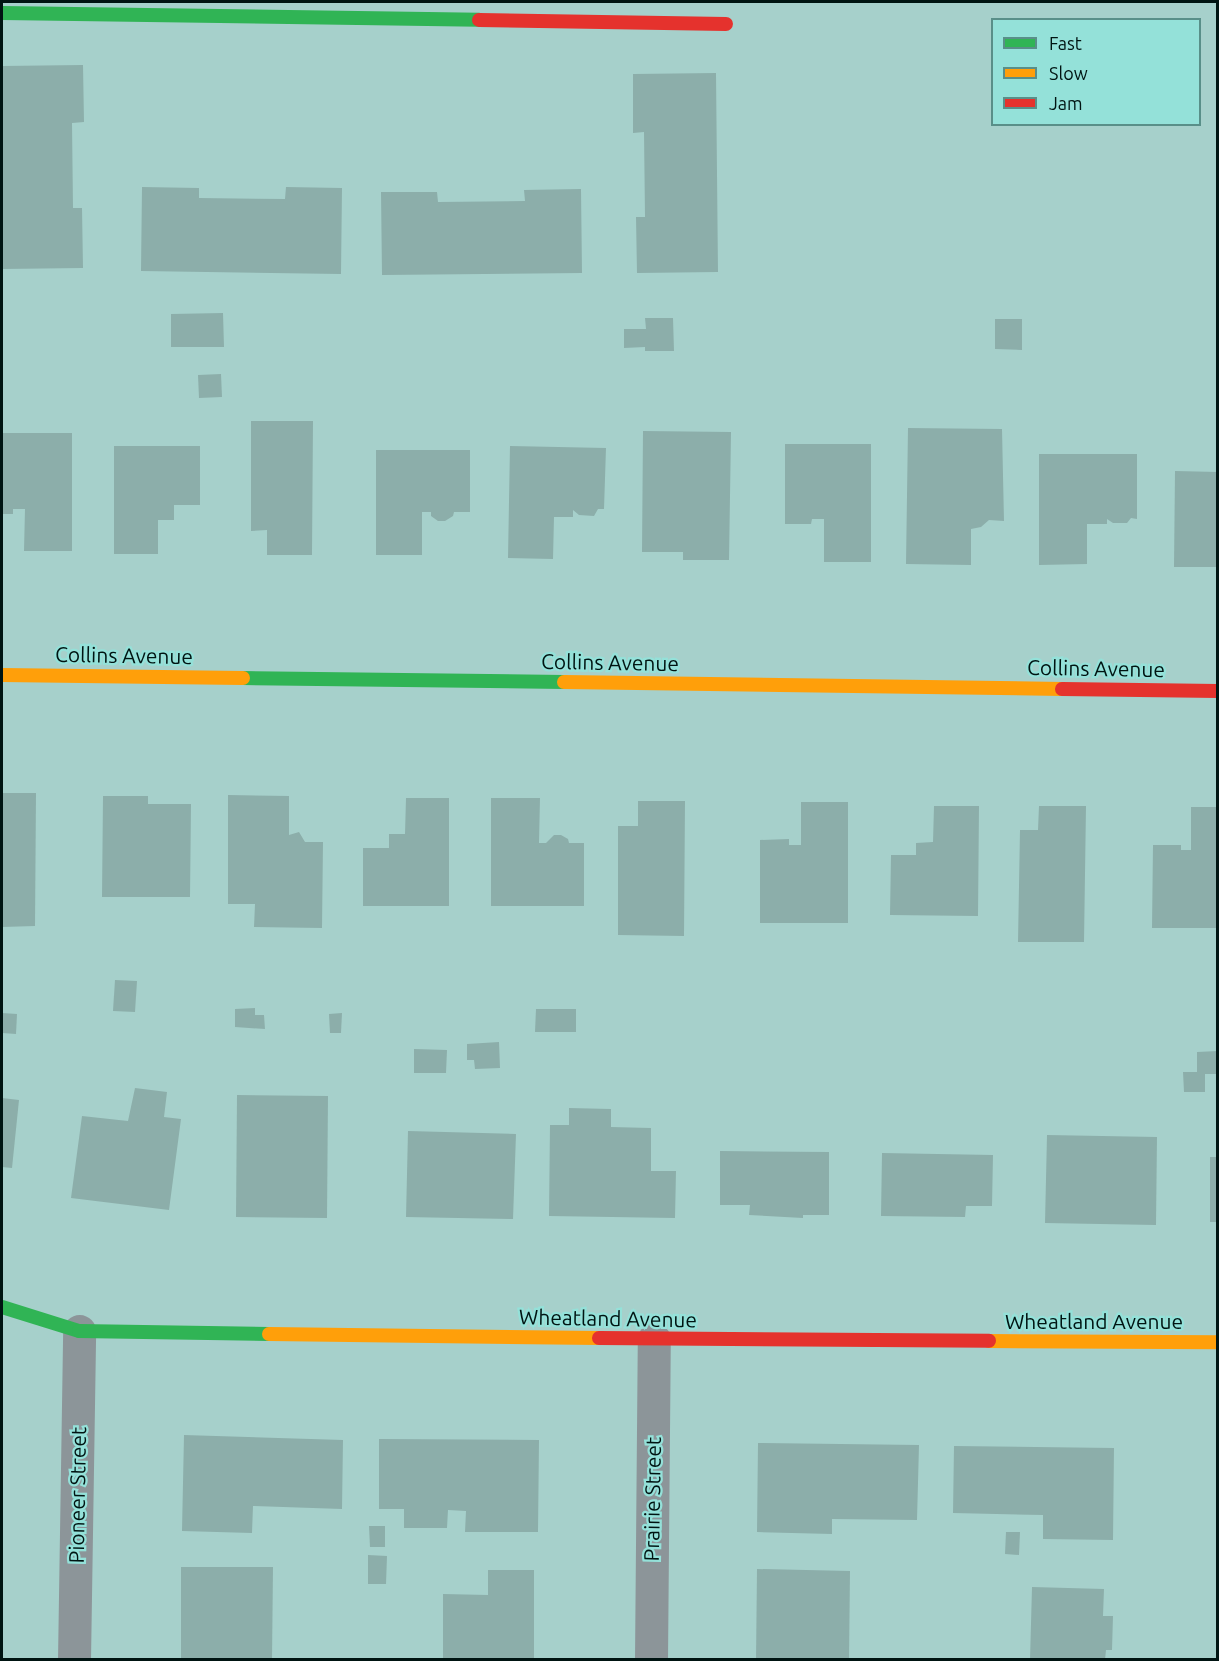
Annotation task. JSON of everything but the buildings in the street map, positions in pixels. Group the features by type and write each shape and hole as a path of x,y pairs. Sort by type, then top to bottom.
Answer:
{"street":[{"path":"2,13 726,24"},
{"name":"Collins Avenue","path":"2,675 1218,690"},
{"name":"Wheatland Avenue","path":"2,1307 79,1331 654,1340 1218,1342"},
{"name":"Pioneer Street","path":"74,1659 79,1331"},
{"name":"Prairie Street","path":"651,1659 654,1340"}],"traffic: fast":[{"path":"2,13 479,20"},
{"path":"243,678 564,682"},
{"path":"2,1307 79,1331 269,1334"}],"traffic: slow":[{"path":"2,675 243,678"},
{"path":"564,682 1062,689"},
{"path":"269,1334 599,1338"},
{"path":"989,1341 1218,1342"}],"traffic: jam":[{"path":"479,20 726,24"},
{"path":"1062,689 1218,691"},
{"path":"599,1338 989,1341"}]}
